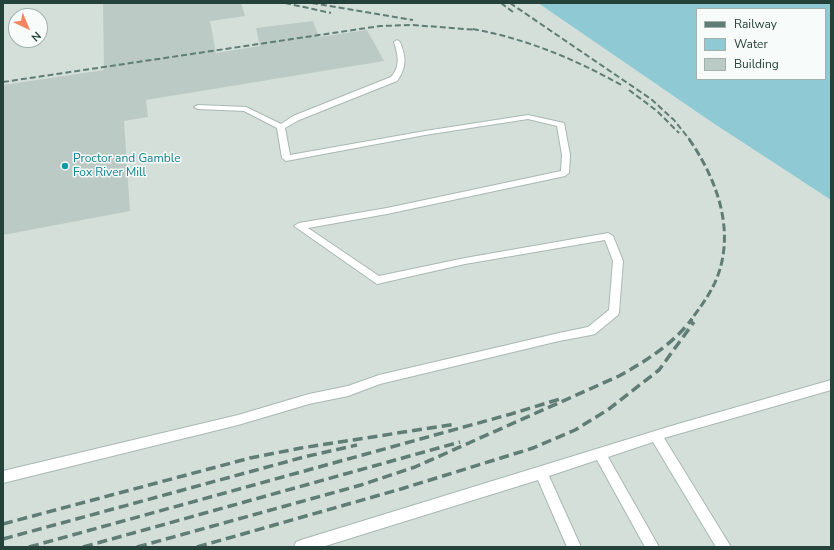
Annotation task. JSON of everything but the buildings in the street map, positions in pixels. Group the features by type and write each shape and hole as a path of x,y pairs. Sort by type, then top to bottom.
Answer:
{"lane":[{"path":"281,127 296,118 394,79 401,72 402,59 397,42"},
{"path":"198,107 246,109 281,127"},
{"path":"3,477 238,420 309,399 348,392 379,380 559,337 591,331 614,312 618,261 608,236 464,261 378,280 299,226 387,211 565,173 566,155 561,125 528,117 424,133 286,158 281,127"},
{"path":"308,546 541,474 656,436 831,385"},
{"path":"656,436 724,547"},
{"path":"600,454 652,547"},
{"path":"541,474 574,547"}],"shaded area":[{"path":"3,3 538,3 710,121 831,200 831,547 3,547"}],"water":[{"path":"538,3 831,3 831,200 710,121"}],"railway":[{"path":"285,3 331,13"},
{"path":"312,3 413,20"},
{"path":"501,3 513,12"},
{"path":"510,3 651,99 674,120 690,140"},
{"path":"3,82 380,26 413,25 478,30"},
{"path":"473,29 478,30"},
{"path":"478,30 532,44 587,67 623,86"},
{"path":"629,90 657,111 679,133"},
{"path":"689,139 699,154 715,187 720,204 724,239 723,257 716,281 706,299 691,320"},
{"path":"137,547 361,485 415,467 619,376 668,344 692,319"},
{"path":"197,547 401,489 533,448 575,430 609,409 659,370 694,322"},
{"path":"29,547 511,414 560,399"},
{"path":"3,524 250,458 301,448 456,424"},
{"path":"83,547 460,442"},
{"path":"3,539 304,457 357,445"}],"place":[{"name":"Proctor and Gamble Fox River Mill","path":"65,166"}]}
